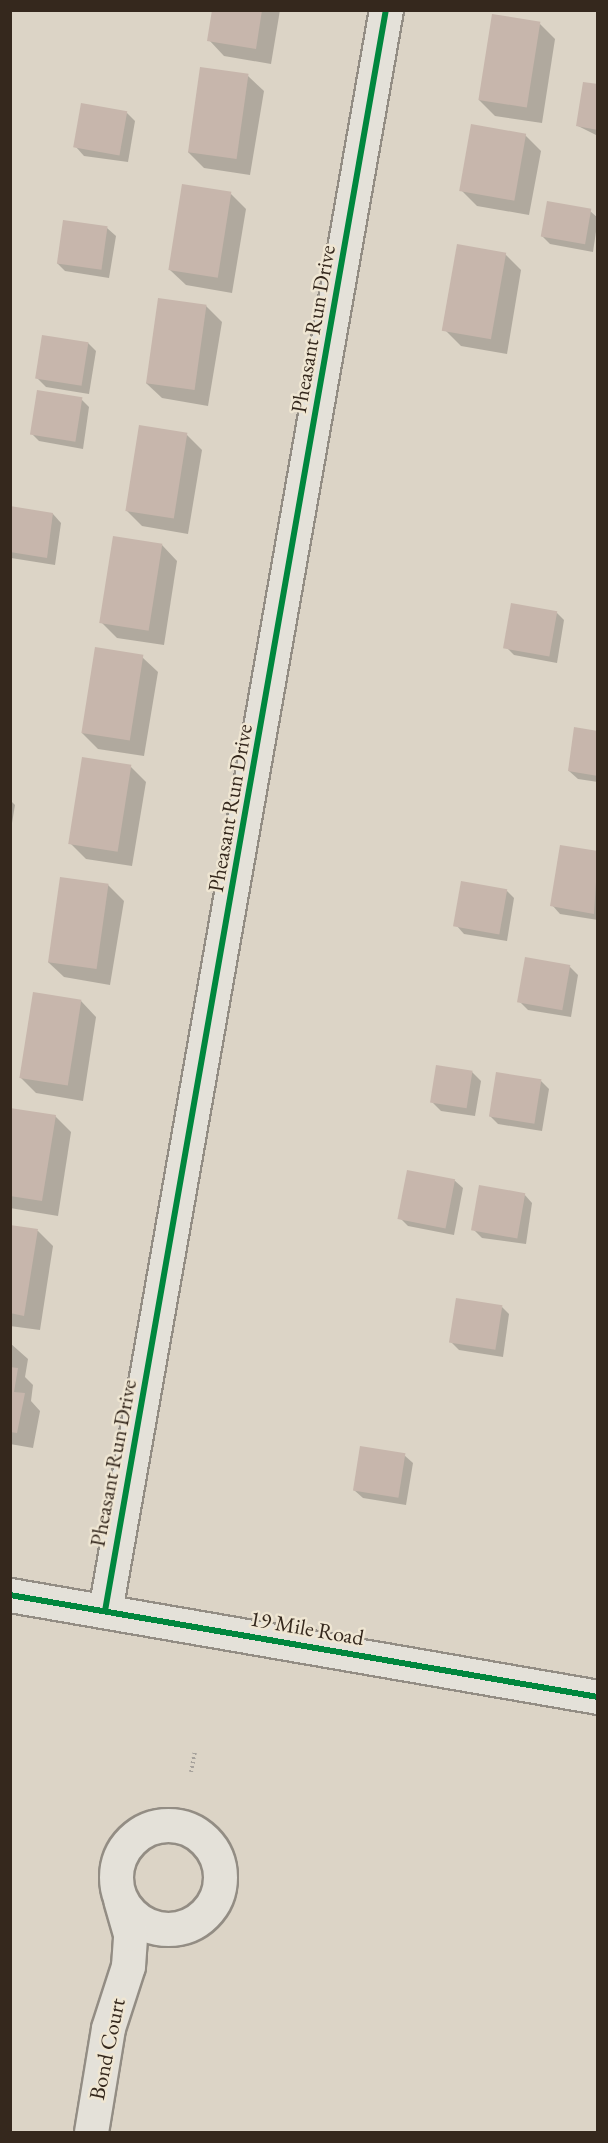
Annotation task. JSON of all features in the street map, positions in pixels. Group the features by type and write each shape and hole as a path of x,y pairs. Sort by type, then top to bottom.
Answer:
{"street":[{"name":"Pheasant Run Drive","path":"105,1611 386,10"},
{"name":"19 Mile Road","path":"10,1595 597,1697"},
{"name":"Bond Court","path":"91,2133 108,2028 128,1966 130,1934 120,1900 116,1864 135,1834 170,1824 187,1827 213,1850 221,1882 207,1912 149,1944 128,1966"},
{"path":"120,1900 131,1914 161,1929 179,1929"}],"path":[{"path":"191,1772 195,1752"}],"building":[{"path":"212,10 262,10 256,49 207,41"},
{"path":"492,14 540,22 527,108 478,100"},
{"path":"200,67 249,74 237,159 188,152"},
{"path":"583,82 598,84 598,130 576,126"},
{"path":"81,103 127,111 119,155 73,147"},
{"path":"471,124 526,134 514,201 459,191"},
{"path":"182,184 231,192 218,278 168,270"},
{"path":"547,201 591,209 585,244 541,236"},
{"path":"63,220 108,226 101,270 57,264"},
{"path":"457,244 506,253 491,339 442,331"},
{"path":"158,298 207,305 195,390 146,383"},
{"path":"42,335 88,342 82,386 35,378"},
{"path":"37,390 82,397 75,442 30,434"},
{"path":"139,425 187,433 174,519 125,511"},
{"path":"10,506 53,513 47,558 10,552"},
{"path":"113,536 162,544 149,631 99,623"},
{"path":"511,603 557,611 549,656 503,648"},
{"path":"95,647 143,655 130,741 81,733"},
{"path":"574,727 598,731 598,776 568,771"},
{"path":"82,757 131,765 118,852 68,844"},
{"path":"560,845 598,851 594,914 550,906"},
{"path":"60,877 109,884 97,969 48,962"},
{"path":"461,881 507,889 499,934 453,926"},
{"path":"525,957 570,965 562,1010 517,1002"},
{"path":"33,992 81,1000 68,1086 19,1078"},
{"path":"436,1065 473,1071 467,1108 430,1103"},
{"path":"496,1072 541,1079 534,1124 489,1116"},
{"path":"10,1108 56,1115 42,1201 10,1196"},
{"path":"407,1170 455,1179 446,1228 397,1219"},
{"path":"479,1185 525,1193 517,1238 471,1230"},
{"path":"10,1225 38,1229 24,1316 10,1313"},
{"path":"456,1298 502,1305 495,1350 449,1342"},
{"path":"10,1367 18,1368 14,1392 25,1393 17,1433 10,1432"},
{"path":"360,1446 405,1453 398,1498 353,1490"}],"cycle path":[{"path":"105,1611 386,10"},
{"path":"10,1595 598,1697"}]}
